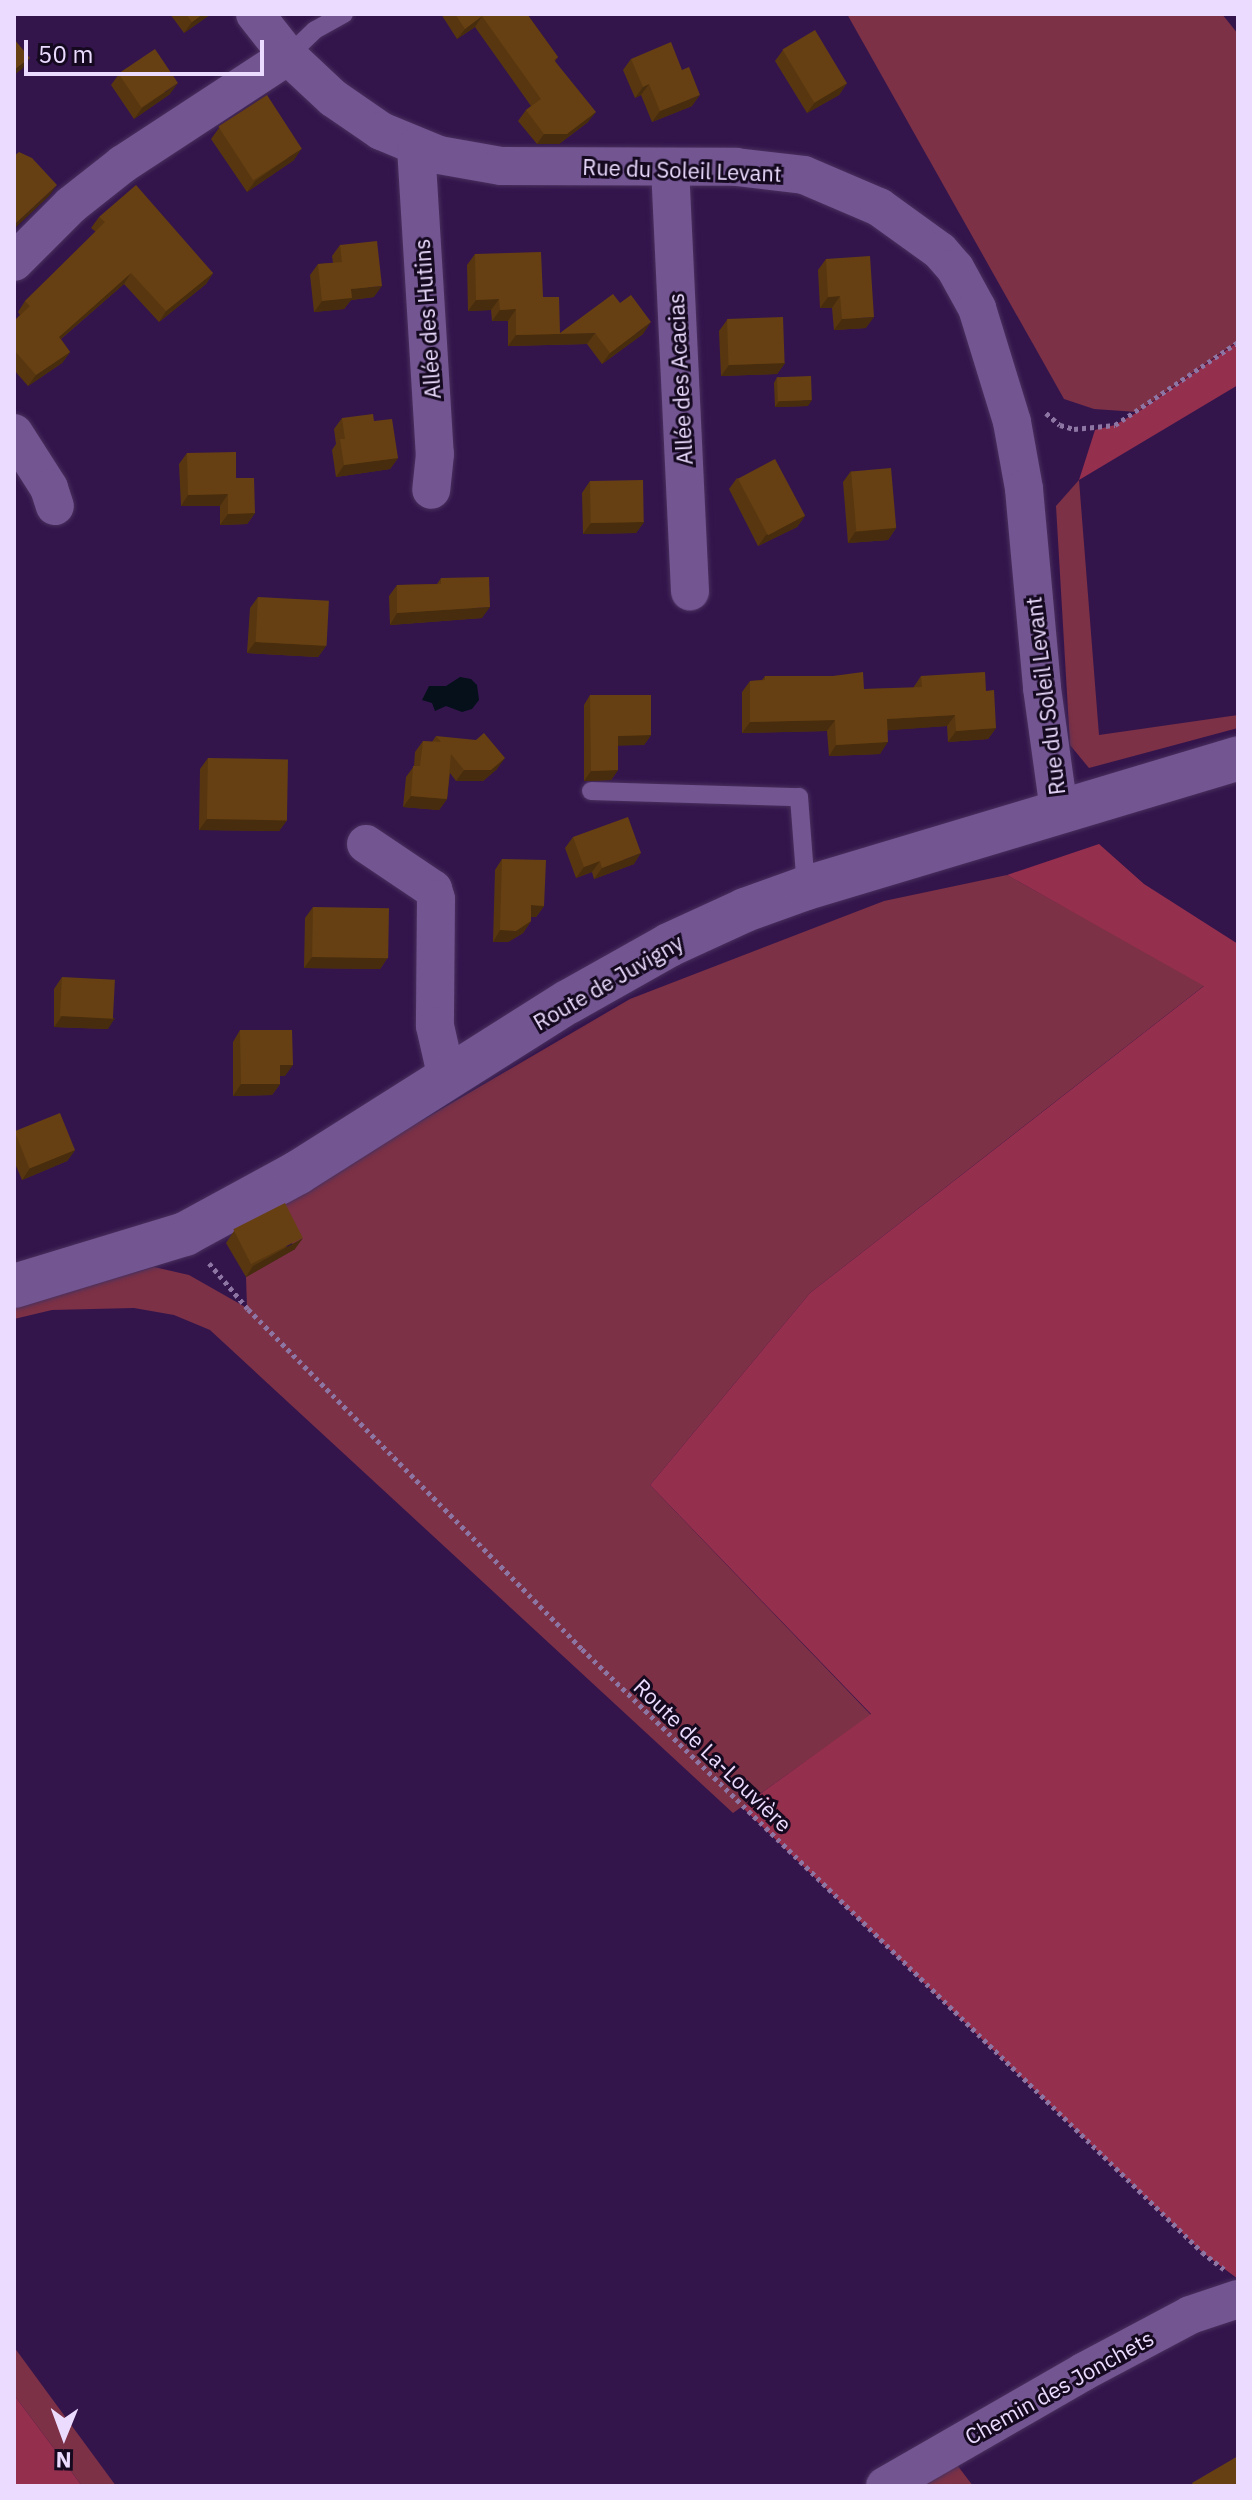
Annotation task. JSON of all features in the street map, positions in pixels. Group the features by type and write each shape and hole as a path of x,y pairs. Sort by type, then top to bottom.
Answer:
{"street":[{"name":"Rue du Soleil Levant","path":"255,14 288,56 347,109 381,131 416,147 460,160 501,166 779,171 831,184 879,207 918,232 955,268 968,288 996,362 1018,451 1042,688 1059,810"},
{"path":"14,262 71,205 123,164 288,56"},
{"name":"Allée des Hutins","path":"416,147 435,454 431,490"},
{"name":"Allée des Acacias","path":"670,167 690,592"},
{"path":"14,433 49,488 55,506"},
{"name":"Route de Juvigny","path":"14,1286 136,1252 185,1234 284,1180 568,1002 669,945 745,910 806,888 1238,758"},
{"path":"366,844 433,889 436,899 435,1026 447,1079"},
{"name":"Chemin des Jonchets","path":"885,2486 1235,2287"}],"lane":[{"path":"288,56 315,30 344,14"},
{"path":"591,791 799,797 806,888"}],"path":[{"path":"1041,403 1048,415 1060,425 1095,430 1115,425 1238,342"},
{"name":"Route de La-Louvière","path":"185,1234 248,1309 582,1649 1235,2287"}],"shaded area":[{"path":"847,14 1222,14 1238,34 1238,341 1137,412 1094,409 1064,399"},
{"path":"1238,342 1238,385 1079,480 1095,430 1115,425 1141,410"},
{"path":"1079,480 1099,735 1238,715 1238,728 1089,768 1070,745 1056,506"},
{"path":"460,677 471,679 477,685 479,700 472,709 462,712 446,706 435,711 432,703 422,700 429,686 446,686"},
{"path":"1099,844 1144,884 1238,944 1238,2279 1202,2252 742,1807 871,1714 650,1485 810,1293 1204,986 1007,875"},
{"path":"1007,875 1205,985 810,1293 650,1485 871,1715 733,1813 210,1330 174,1315 134,1308 52,1310 14,1319 14,1307 154,1267 189,1275 247,1308 246,1277 295,1249 274,1207 630,999 884,901"},
{"path":"14,2347 116,2486 82,2486 14,2395"},
{"path":"14,2395 82,2486 14,2486"},
{"path":"951,2457 973,2486 905,2486"}],"building":[{"path":"186,14 203,14 192,22"},
{"path":"455,14 527,14 558,57 554,60 596,112 567,134 544,134 526,110 541,99 482,16 465,29"},
{"path":"815,30 847,83 814,103 782,50"},
{"path":"14,39 30,58 14,70"},
{"path":"671,42 682,70 689,67 700,95 660,111 649,84 643,87 631,59"},
{"path":"155,49 178,83 141,108 119,74"},
{"path":"267,95 302,149 253,180 218,127"},
{"path":"19,152 32,158 57,185 14,225 14,156"},
{"path":"136,185 213,273 166,311 131,273 59,337 70,352 36,375 14,350 14,321 30,306 25,301 105,222 99,217"},
{"path":"377,241 382,286 351,289 352,298 322,301 318,264 342,262 340,245"},
{"path":"541,252 543,297 559,297 560,333 613,294 620,303 631,295 651,322 610,353 595,333 516,335 516,309 500,310 499,299 476,300 475,254"},
{"path":"870,256 874,317 842,319 840,296 828,297 826,259"},
{"path":"783,317 785,363 729,365 727,319"},
{"path":"811,376 812,400 778,401 777,377"},
{"path":"373,414 374,421 392,419 398,458 344,465 340,439 345,439 342,418"},
{"path":"236,452 236,478 254,478 255,513 228,514 228,494 188,495 187,453"},
{"path":"775,459 805,516 768,535 738,479"},
{"path":"891,468 896,528 856,531 851,471"},
{"path":"643,480 644,522 591,523 590,481"},
{"path":"489,577 490,607 397,613 397,585 441,584 441,578"},
{"path":"258,597 329,601 327,646 256,642"},
{"path":"863,672 864,689 922,687 921,676 985,672 986,691 994,690 996,728 956,731 955,715 887,719 888,742 836,745 835,720 750,722 750,681 765,680 765,676 833,676"},
{"path":"590,695 651,695 651,735 618,736 618,770 591,771"},
{"path":"484,733 505,758 491,770 464,770 451,754 447,799 411,796 413,766 420,766 423,741 441,742 436,736 476,740"},
{"path":"208,758 288,759 287,820 207,819"},
{"path":"628,817 641,853 602,868 600,861 584,867 573,837"},
{"path":"502,859 546,860 544,906 531,905 531,921 516,931 500,930"},
{"path":"313,907 389,908 388,958 312,957"},
{"path":"62,977 115,980 113,1019 60,1016"},
{"path":"240,1030 292,1030 293,1065 280,1065 280,1084 241,1084"},
{"path":"60,1113 75,1150 30,1168 15,1131"},
{"path":"285,1203 303,1238 251,1264 233,1229"},
{"path":"1238,2456 1238,2486 1194,2486 1192,2483"}]}
